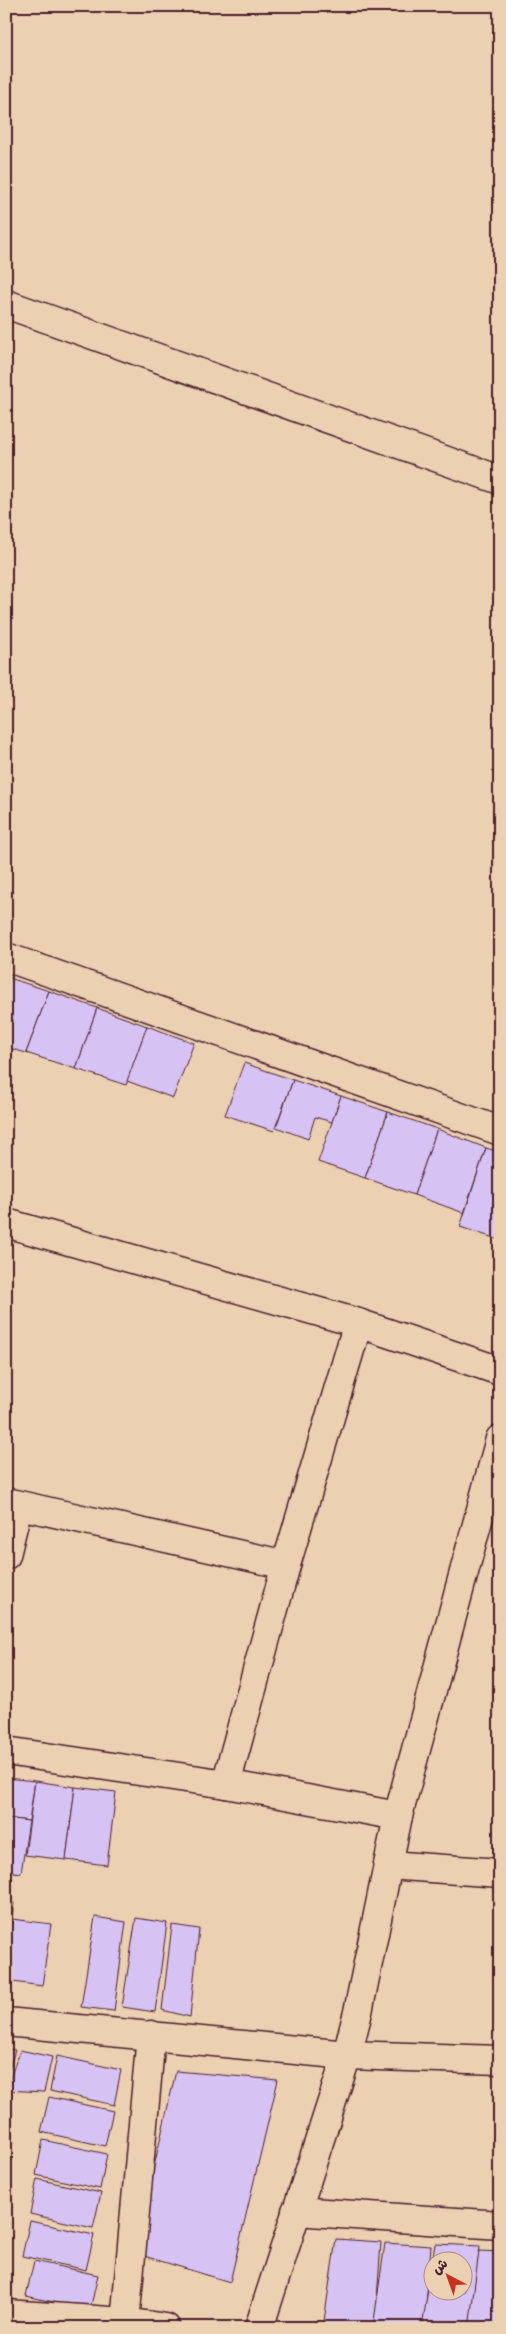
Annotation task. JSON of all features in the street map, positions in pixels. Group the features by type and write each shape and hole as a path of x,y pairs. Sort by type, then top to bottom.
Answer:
{"street":[{"path":"6,304 500,480"},
{"path":"6,957 500,1131"},
{"path":"6,1223 358,1323 500,1371"},
{"path":"226,1784 286,1565 358,1323"},
{"path":"259,2328 347,2055 358,2012 398,1816 500,1439"},
{"path":"6,1555 12,1504 286,1565"},
{"path":"6,1751 226,1784 398,1816"},
{"path":"388,1865 500,1873"},
{"path":"6,2022 347,2055 500,2060"},
{"path":"125,2322 151,2035"},
{"path":"296,2211 500,2226"},
{"path":"6,2314 125,2322 166,2328"}],"building":[{"path":"6,977 49,991 26,1053 6,1047"},
{"path":"49,991 97,1008 76,1069 26,1053"},
{"path":"97,1008 147,1026 126,1085 76,1069"},
{"path":"147,1026 194,1043 173,1098 127,1081"},
{"path":"244,1063 293,1080 274,1131 225,1115"},
{"path":"293,1080 341,1096 332,1122 315,1117 308,1139 276,1127"},
{"path":"341,1096 388,1112 365,1178 318,1162"},
{"path":"388,1112 437,1129 414,1195 365,1178"},
{"path":"437,1129 486,1148 464,1213 414,1195"},
{"path":"486,1148 500,1152 500,1240 460,1227"},
{"path":"6,1778 35,1781 29,1821 6,1818"},
{"path":"35,1781 75,1787 66,1860 25,1855"},
{"path":"75,1787 116,1792 107,1865 66,1860"},
{"path":"6,1818 29,1821 21,1873 6,1871"},
{"path":"6,1902 14,1903 6,1955"},
{"path":"95,1917 126,1922 114,2011 81,2007"},
{"path":"136,1918 167,1923 155,2012 122,2007"},
{"path":"12,1919 51,1924 42,1986 6,1981 6,1955"},
{"path":"172,1925 199,1929 190,2017 162,2010"},
{"path":"6,2049 15,2050 6,2079"},
{"path":"20,2050 52,2057 44,2092 6,2090"},
{"path":"57,2056 121,2070 114,2105 50,2091"},
{"path":"176,2071 278,2080 230,2282 134,2253"},
{"path":"49,2097 113,2111 105,2146 41,2132"},
{"path":"43,2140 107,2154 100,2189 36,2175"},
{"path":"37,2179 101,2193 93,2228 30,2214"},
{"path":"30,2221 94,2235 86,2270 22,2256"},
{"path":"336,2239 381,2242 375,2328 323,2328"},
{"path":"385,2243 431,2246 430,2252 424,2252 424,2302 426,2302 424,2328 373,2328"},
{"path":"435,2244 480,2246 474,2328 422,2328 426,2302 474,2302 474,2252 434,2252"},
{"path":"479,2251 500,2252 500,2328 469,2328 472,2302 474,2302"},
{"path":"34,2261 98,2275 90,2310 26,2296"}]}
